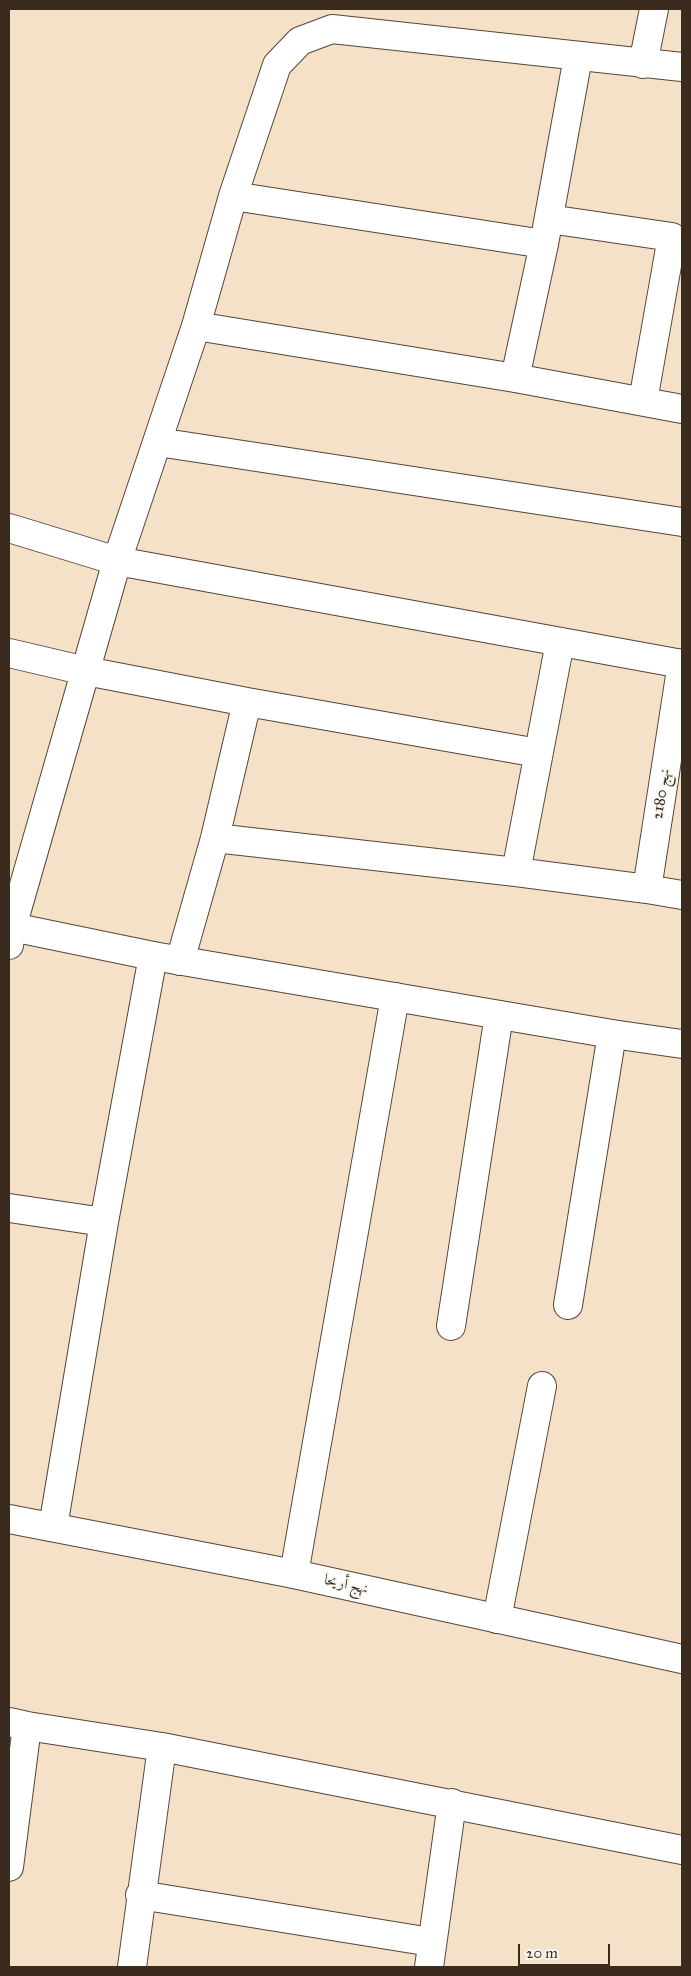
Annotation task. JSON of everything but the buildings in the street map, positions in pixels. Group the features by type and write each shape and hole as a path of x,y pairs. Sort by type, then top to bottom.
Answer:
{"street":[{"path":"643,64 654,9"},
{"path":"682,68 332,29 300,41 277,65 232,196 196,326 117,561 10,933 612,1034 682,1044"},
{"path":"514,378 547,231 578,57"},
{"path":"232,196 547,231 677,238 643,401"},
{"path":"196,326 514,378 643,401 682,410"},
{"path":"158,442 682,522"},
{"path":"9,528 117,561 682,663"},
{"path":"516,872 560,642"},
{"path":"9,653 86,671 247,702 538,753"},
{"name":"نهج 2180","path":"647,889 682,663"},
{"path":"180,961 215,838 247,702"},
{"path":"215,838 516,872 682,895"},
{"path":"53,1527 104,1222 153,956"},
{"path":"294,1574 395,997"},
{"path":"452,1326 499,1015"},
{"path":"568,1305 612,1034"},
{"path":"9,1208 104,1222"},
{"path":"497,1619 542,1386"},
{"name":"نهج أريحا","path":"9,1518 294,1574 682,1659"},
{"path":"9,1867 18,1724 162,1748 682,1850"},
{"path":"132,1967 140,1895 162,1748"},
{"path":"140,1895 430,1955 452,1804"}]}
